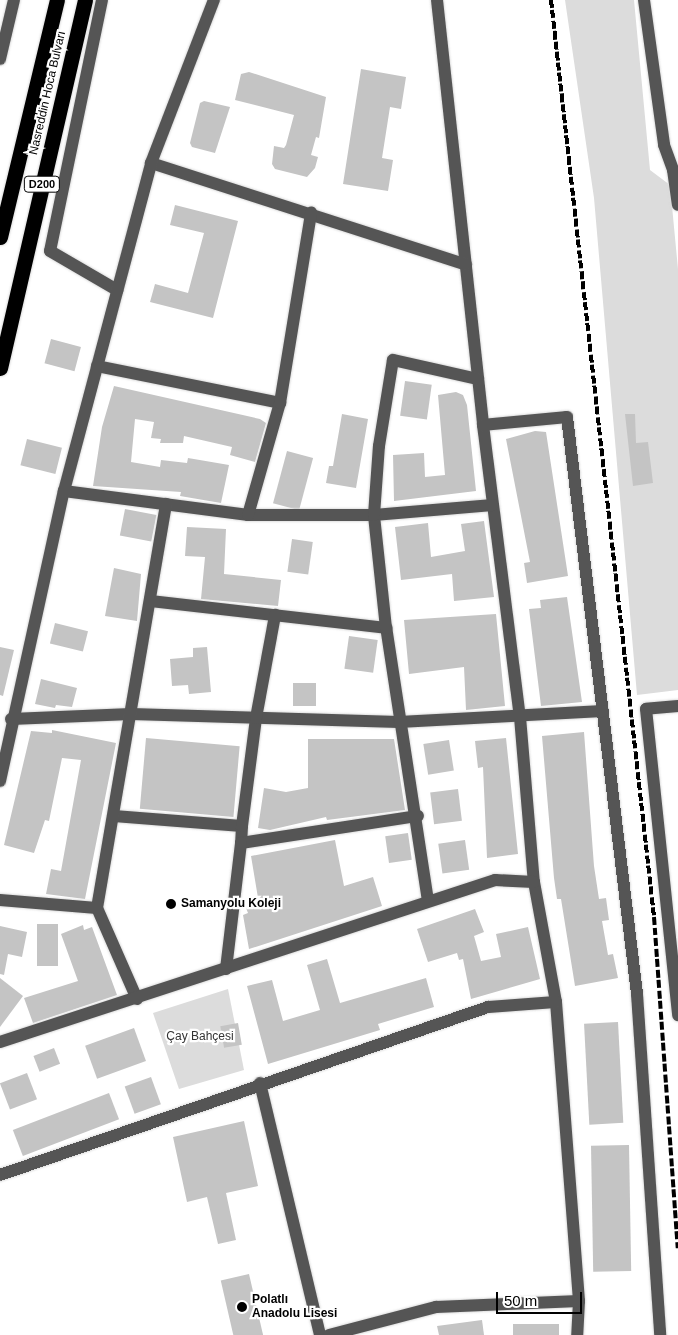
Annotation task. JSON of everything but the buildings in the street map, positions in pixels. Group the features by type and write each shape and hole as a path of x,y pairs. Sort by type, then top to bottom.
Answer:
{"highway":[{"name":"Nasreddin Hoca Bulvarı","path":"0,237 57,0"},
{"name":"Nasreddin Hoca Bulvarı","path":"0,368 85,0"}],"street":[{"path":"102,0 50,251 117,290"},
{"path":"0,781 11,719 64,491 151,163 214,0"},
{"path":"437,0 483,425 520,718 534,882 556,1002 579,1301 577,1335"},
{"path":"644,0 664,145 676,170 678,204"},
{"path":"0,59 11,1"},
{"path":"151,163 311,213 466,265"},
{"path":"248,515 280,403 311,213"},
{"path":"428,902 418,816 399,722 386,628 374,515 379,446 393,360 478,379"},
{"path":"97,366 280,403"},
{"path":"483,425 567,417 638,994 660,1335"},
{"path":"64,491 248,515 374,515 493,505"},
{"path":"137,999 97,908 166,504"},
{"path":"150,601 386,628"},
{"path":"226,969 256,718 275,615"},
{"path":"678,706 646,709 678,1015"},
{"path":"11,719 131,714 399,722 520,718 603,711"},
{"path":"114,816 242,826"},
{"path":"241,843 418,816"},
{"path":"0,1042 137,999 494,880 534,882"},
{"path":"0,900 97,908"},
{"path":"0,1175 260,1083 488,1007 556,1002"},
{"path":"260,1083 320,1335"},
{"path":"329,1335 436,1307 579,1301"}],"green space":[{"path":"565,0 634,0 650,170 670,185 678,269 678,690 637,695 594,198"},
{"name":"Çay Bahçesi","path":"228,989 244,1070 179,1089 153,1013"}],"railway":[{"path":"551,0 654,917 678,1248"}],"place":[{"name":"Samanyolu Koleji","path":"171,904"},
{"name":"Polatlı Anadolu Lisesi","path":"242,1307"}]}
